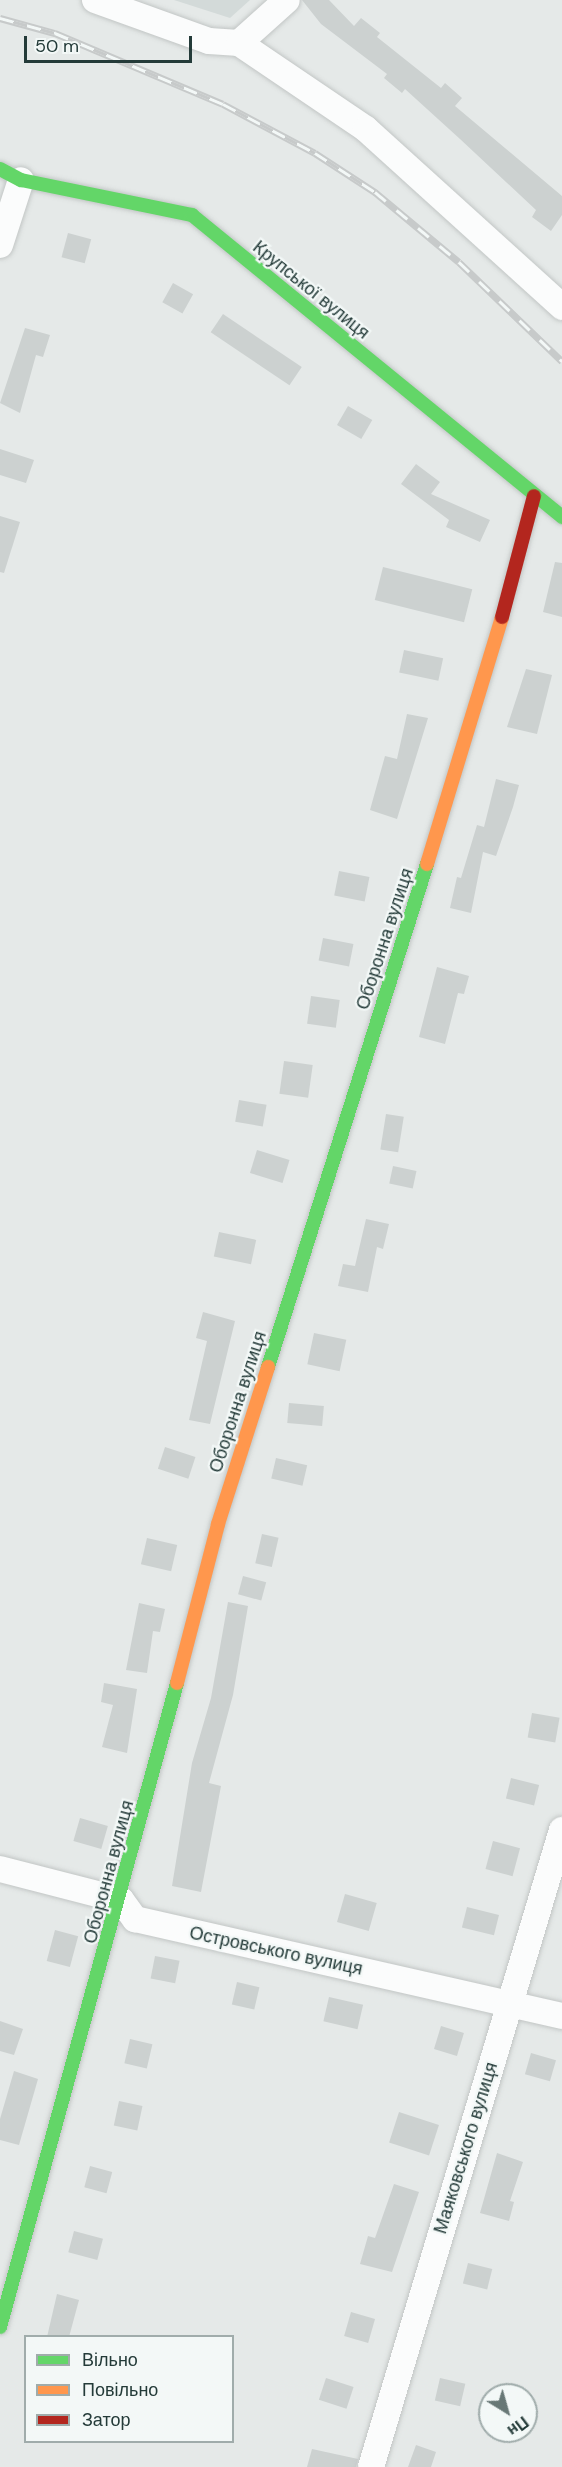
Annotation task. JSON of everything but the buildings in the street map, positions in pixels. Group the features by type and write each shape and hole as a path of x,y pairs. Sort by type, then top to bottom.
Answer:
{"street":[{"path":"95,0 209,41 239,43 366,129 562,307"},
{"path":"239,43 287,0"},
{"path":"0,245 10,175"},
{"name":"Крупської вулиця","path":"10,175 192,215 562,517"},
{"name":"Оборонна вулиця","path":"0,2327 121,1900 218,1524 484,683 534,496"},
{"name":"Маяковського вулиця","path":"371,2467 562,1830"},
{"path":"0,1869 121,1900"},
{"name":"Островського вулиця","path":"121,1900 135,1919 510,2002 562,2016"}],"shaded area":[{"path":"174,0 250,0 230,18"}],"railway":[{"path":"0,18 55,33 223,104 315,153 375,192 459,262 562,361"}],"traffic: fast":[{"path":"0,169 21,180 192,215 562,517"},
{"path":"268,1367 427,864"},
{"path":"0,2327 177,1683"}],"traffic: slow":[{"path":"427,864 502,617"},
{"path":"177,1683 218,1524 268,1367"}],"traffic: jam":[{"path":"502,617 534,496"}]}
